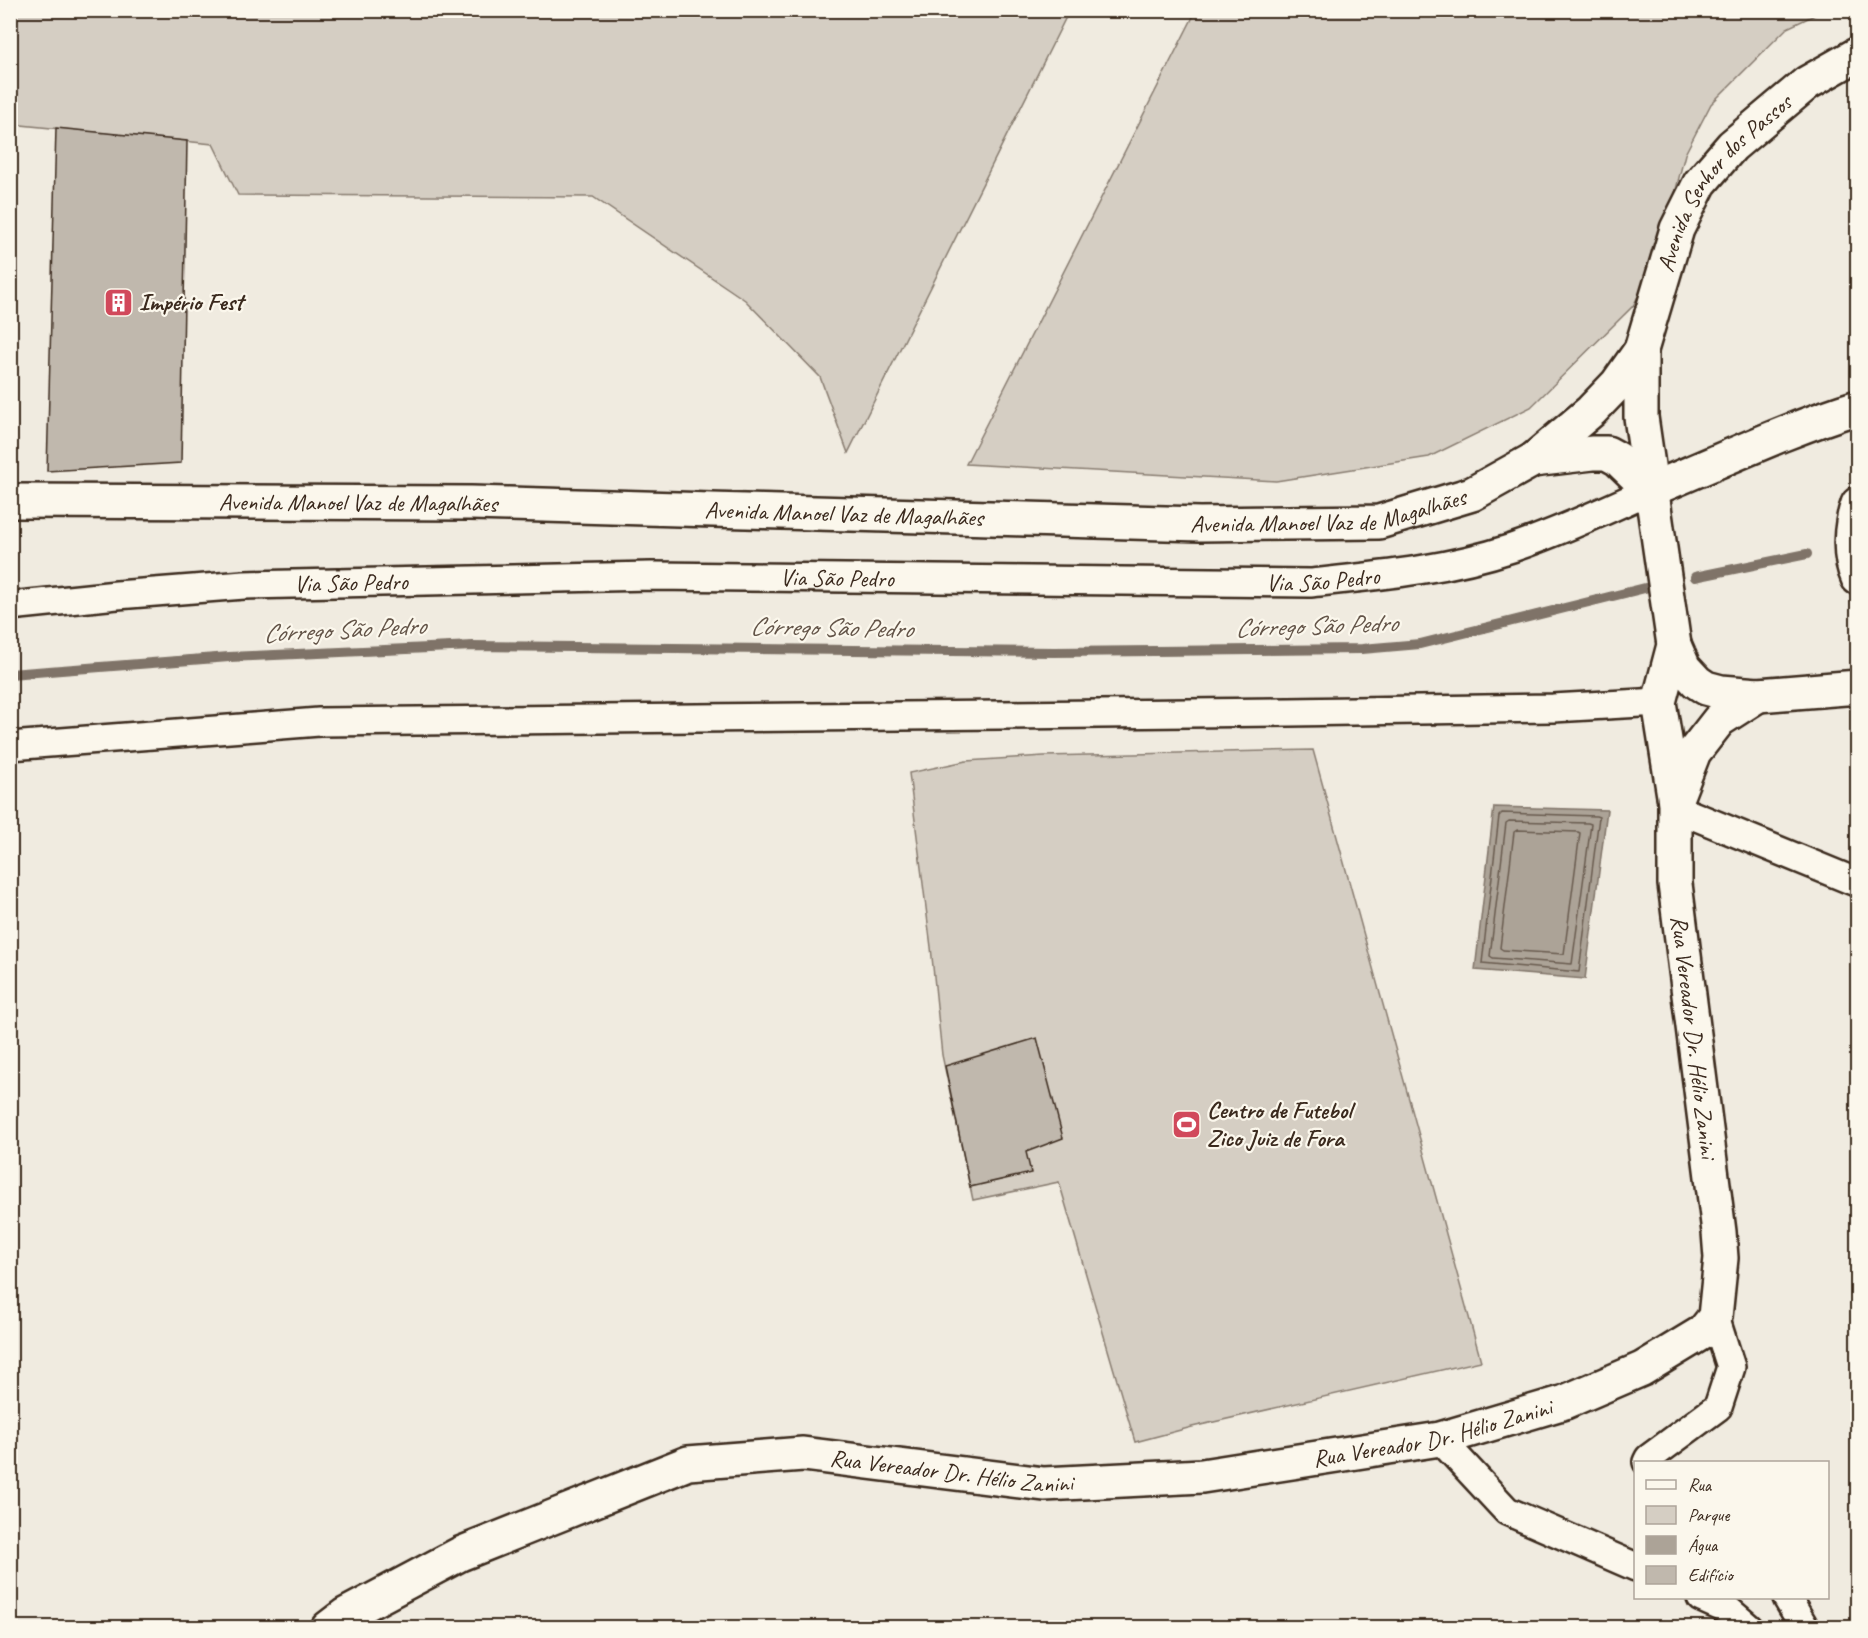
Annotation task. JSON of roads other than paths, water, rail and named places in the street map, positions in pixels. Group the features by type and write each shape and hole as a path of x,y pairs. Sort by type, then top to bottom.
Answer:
{"main road":[{"name":"Avenida Senhor dos Passos","path":"1650,490 1641,417 1641,350 1677,229 1700,183 1732,146 1807,84 1857,54"},
{"name":"Avenida Senhor dos Passos","path":"1533,460 1591,411 1617,384 1641,350"},
{"path":"1650,490 1788,431 1857,407"},
{"name":"Avenida Manoel Vaz de Magalhães","path":"10,501 471,503 1200,524 1379,522 1472,494 1533,460 1584,453 1607,453 1618,459 1632,470 1650,490"},
{"name":"Rua Vereador Dr. Hélio Zanini","path":"328,1628 345,1615 460,1554 688,1463 803,1454 1044,1484 1202,1476 1440,1439 1565,1402 1642,1369 1704,1332 1715,1317 1720,1258 1719,1232 1675,884 1675,805 1659,702 1674,645 1650,490"},
{"path":"1857,504 1851,543 1857,578"},
{"path":"1674,645 1684,668 1706,688 1721,692 1758,695 1857,687"},
{"path":"1675,805 1694,752 1719,720 1758,695"}],"street":[{"name":"Via São Pedro","path":"10,606 244,585 651,576 1310,583 1451,564 1511,548 1588,519 1650,490"},
{"path":"10,746 319,722 1300,712 1553,708 1659,702"},
{"path":"1675,805 1857,883"},
{"path":"1648,1461 1718,1407 1731,1367 1715,1317"},
{"path":"1440,1439 1507,1511 1634,1567"},
{"path":"1703,1599 1728,1610 1749,1628"},
{"path":"1788,1599 1805,1628"}],"water":[{"path":"1494,807 1607,810 1585,979 1475,970"}],"waterway":[{"name":"Córrego São Pedro","path":"1695,577 1807,554"},
{"name":"Córrego São Pedro","path":"10,674 229,657 473,646 1054,652 1362,649 1420,644 1645,588"}],"place":[{"name":"Império Fest","path":"118,302"},
{"name":"Centro de Futebol Zico Juiz de Fora","path":"1186,1124"}]}
